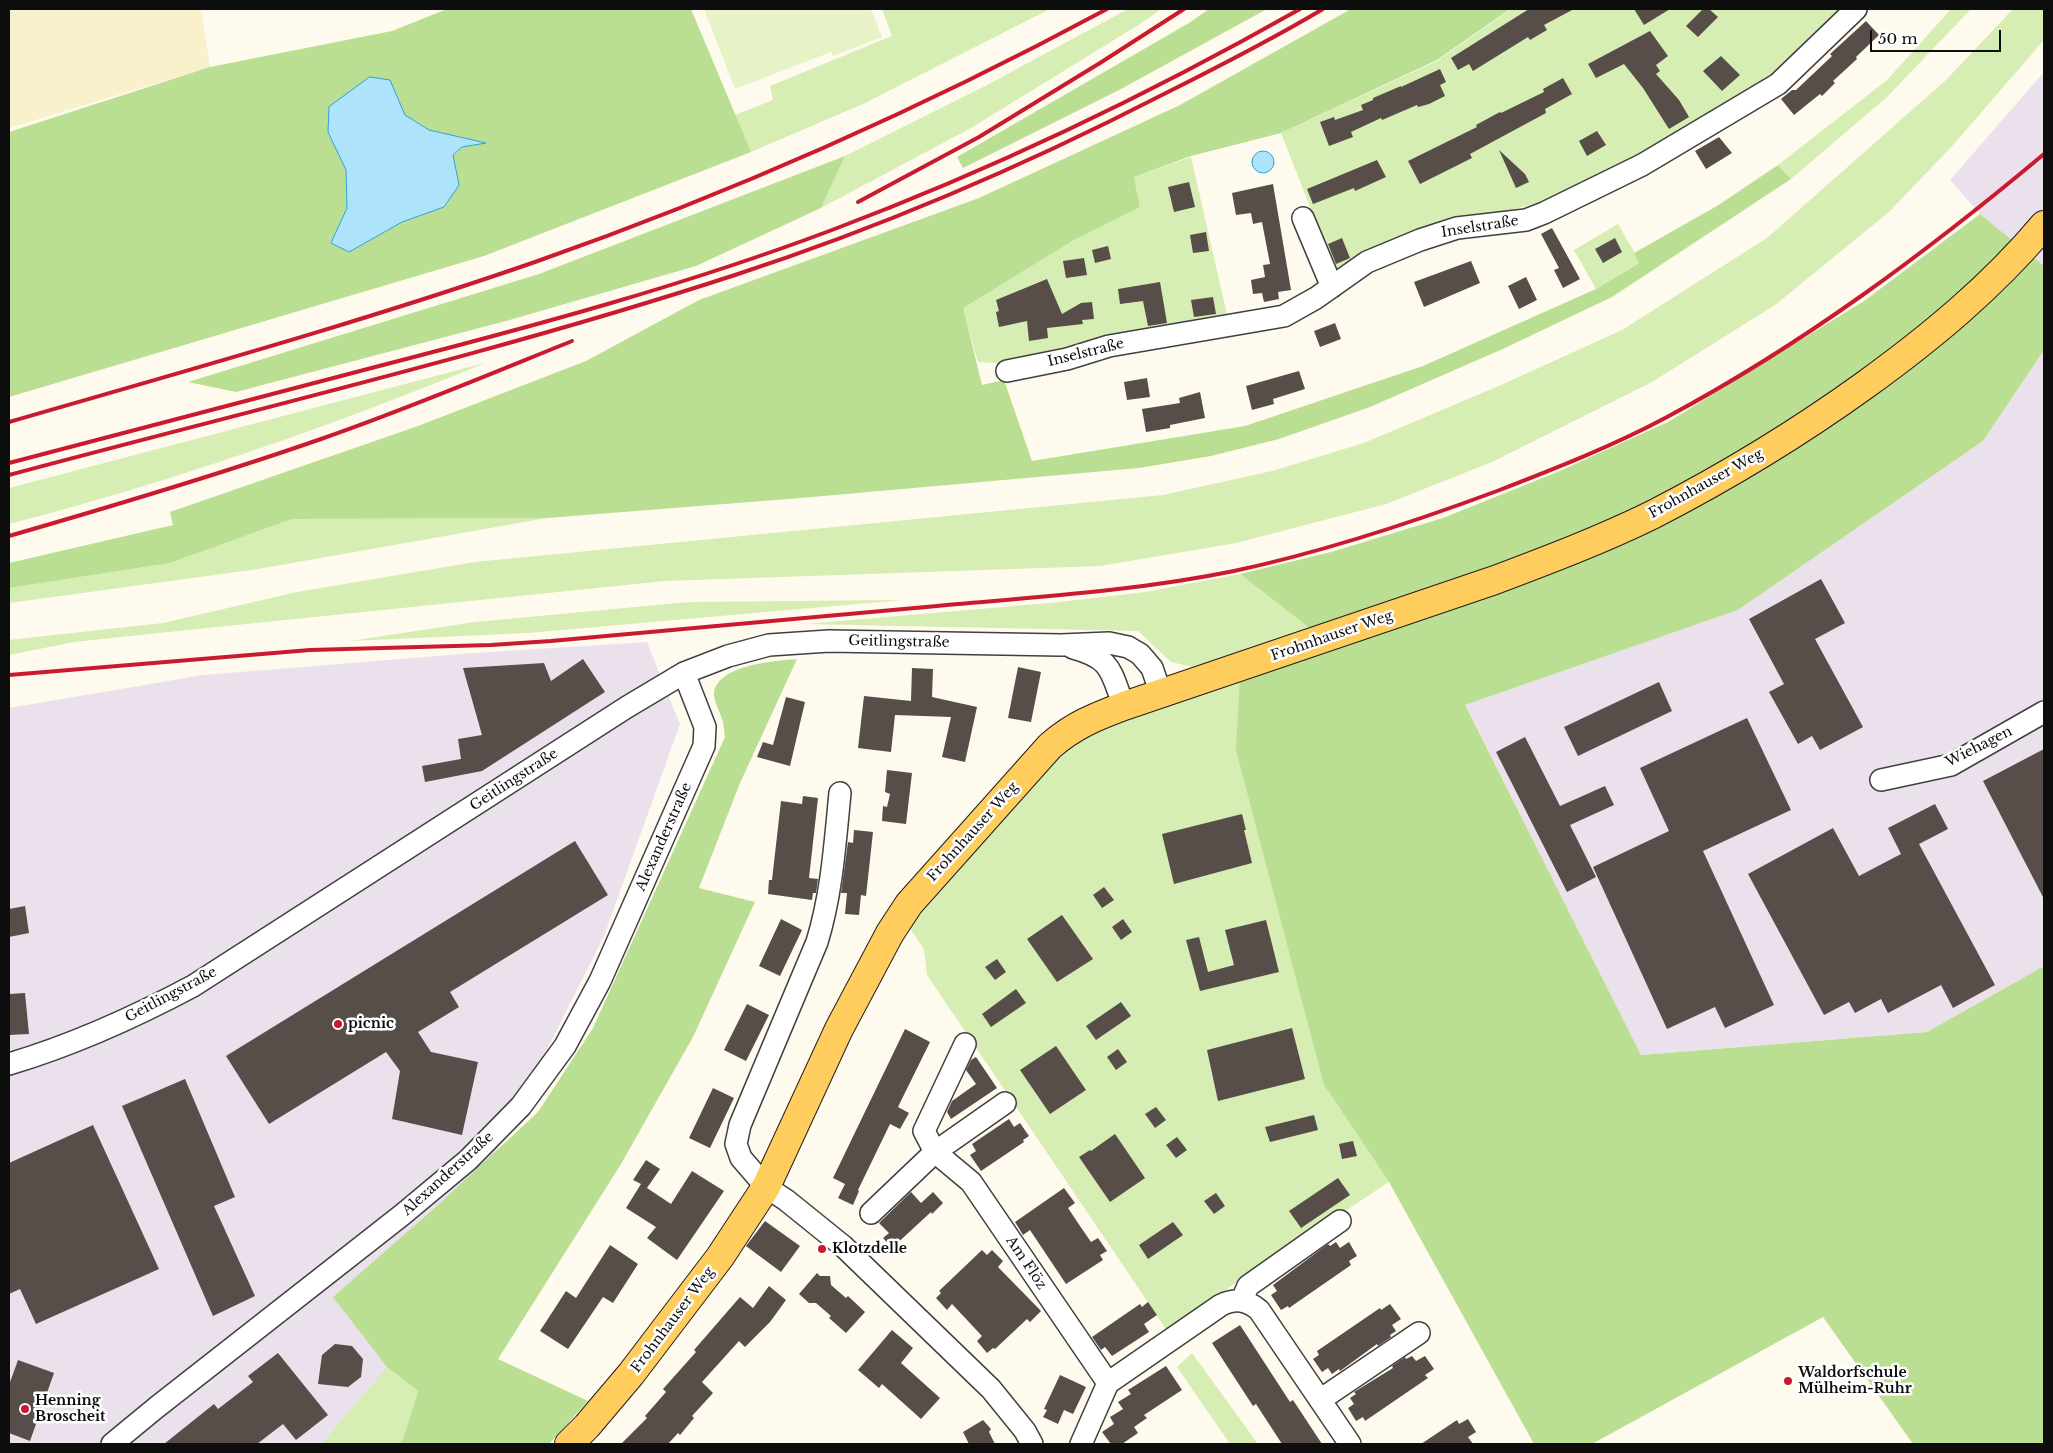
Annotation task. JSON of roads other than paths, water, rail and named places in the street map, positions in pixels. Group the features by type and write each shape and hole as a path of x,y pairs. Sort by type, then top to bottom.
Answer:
{"main road":[{"name":"Frohnhauser Weg","path":"569,1444 587,1426 631,1374 720,1257 766,1188 839,1029 890,933 910,904 1050,746 1067,731 1085,721 1124,706 1504,577 1611,534 1694,492 1732,471 1836,406 1927,339 1962,310 1997,276 2044,225"}],"street":[{"name":"Inselstraße","path":"1006,371 1067,359 1110,346 1284,316 1332,287 1367,262 1420,240 1457,228 1526,220 1544,213 1642,165 1778,84 1856,9"},
{"path":"1302,218 1332,287"},
{"name":"Geitlingstraße","path":"9,1064 46,1053 88,1037 144,1012 193,986 618,712 684,673 728,656 769,645 829,641 1061,645 1109,643 1128,647 1140,654 1152,668 1162,694"},
{"name":"Geitlingstraße","path":"1061,645 1092,653 1106,664 1124,706"},
{"name":"Alexanderstraße","path":"112,1444 402,1215 468,1160 521,1106 565,1046 600,981 704,746 705,727 684,673"},
{"name":"Wiehagen","path":"1881,780 1951,765 2044,712"},
{"path":"840,793 830,889 825,914 816,942 740,1126 736,1144 741,1158 766,1188 786,1200 843,1246 992,1389 1025,1431 1032,1444"},
{"name":"Am Flöz","path":"965,1044 924,1131 935,1152 970,1182 1108,1383"},
{"path":"871,1213 935,1152 1004,1103"},
{"path":"1242,1300 1248,1286 1340,1221"},
{"path":"1081,1444 1108,1383 1222,1305 1230,1301 1242,1300 1259,1310 1350,1444"},
{"path":"1320,1400 1419,1333"}],"water":[{"path":"370,77 390,80 405,115 429,130 486,143 462,147 453,155 459,185 444,207 402,222 349,252 331,243 347,208 346,170 328,132 329,107"},
{"path":"1259,151 1267,151 1274,158 1274,166 1267,173 1259,173 1252,166 1252,158"}],"railway":[{"path":"9,422 405,305 535,262 609,235 754,178 826,147 968,81 1107,9"},
{"path":"858,202 979,137 1184,9"},
{"path":"9,463 553,320 666,287 777,250 832,230 1012,156 1186,71 1300,9"},
{"path":"9,475 373,380 555,330 735,275 844,237 952,194 1058,146 1223,64 1323,9"},
{"path":"9,675 310,650 491,645 551,641 1049,596 1197,578 1301,555 1399,525 1497,491 1562,466 1647,428 1717,389 1815,328 1909,261 2044,154"},
{"path":"9,536 165,490 321,439 415,404 572,341"}],"place":[{"name":"picnic","path":"338,1024"},
{"name":"Klotzdelle","path":"822,1249"},
{"name":"Waldorfschule Mülheim-Ruhr","path":"1788,1381"},
{"name":"Henning Broscheit","path":"25,1409"}]}
